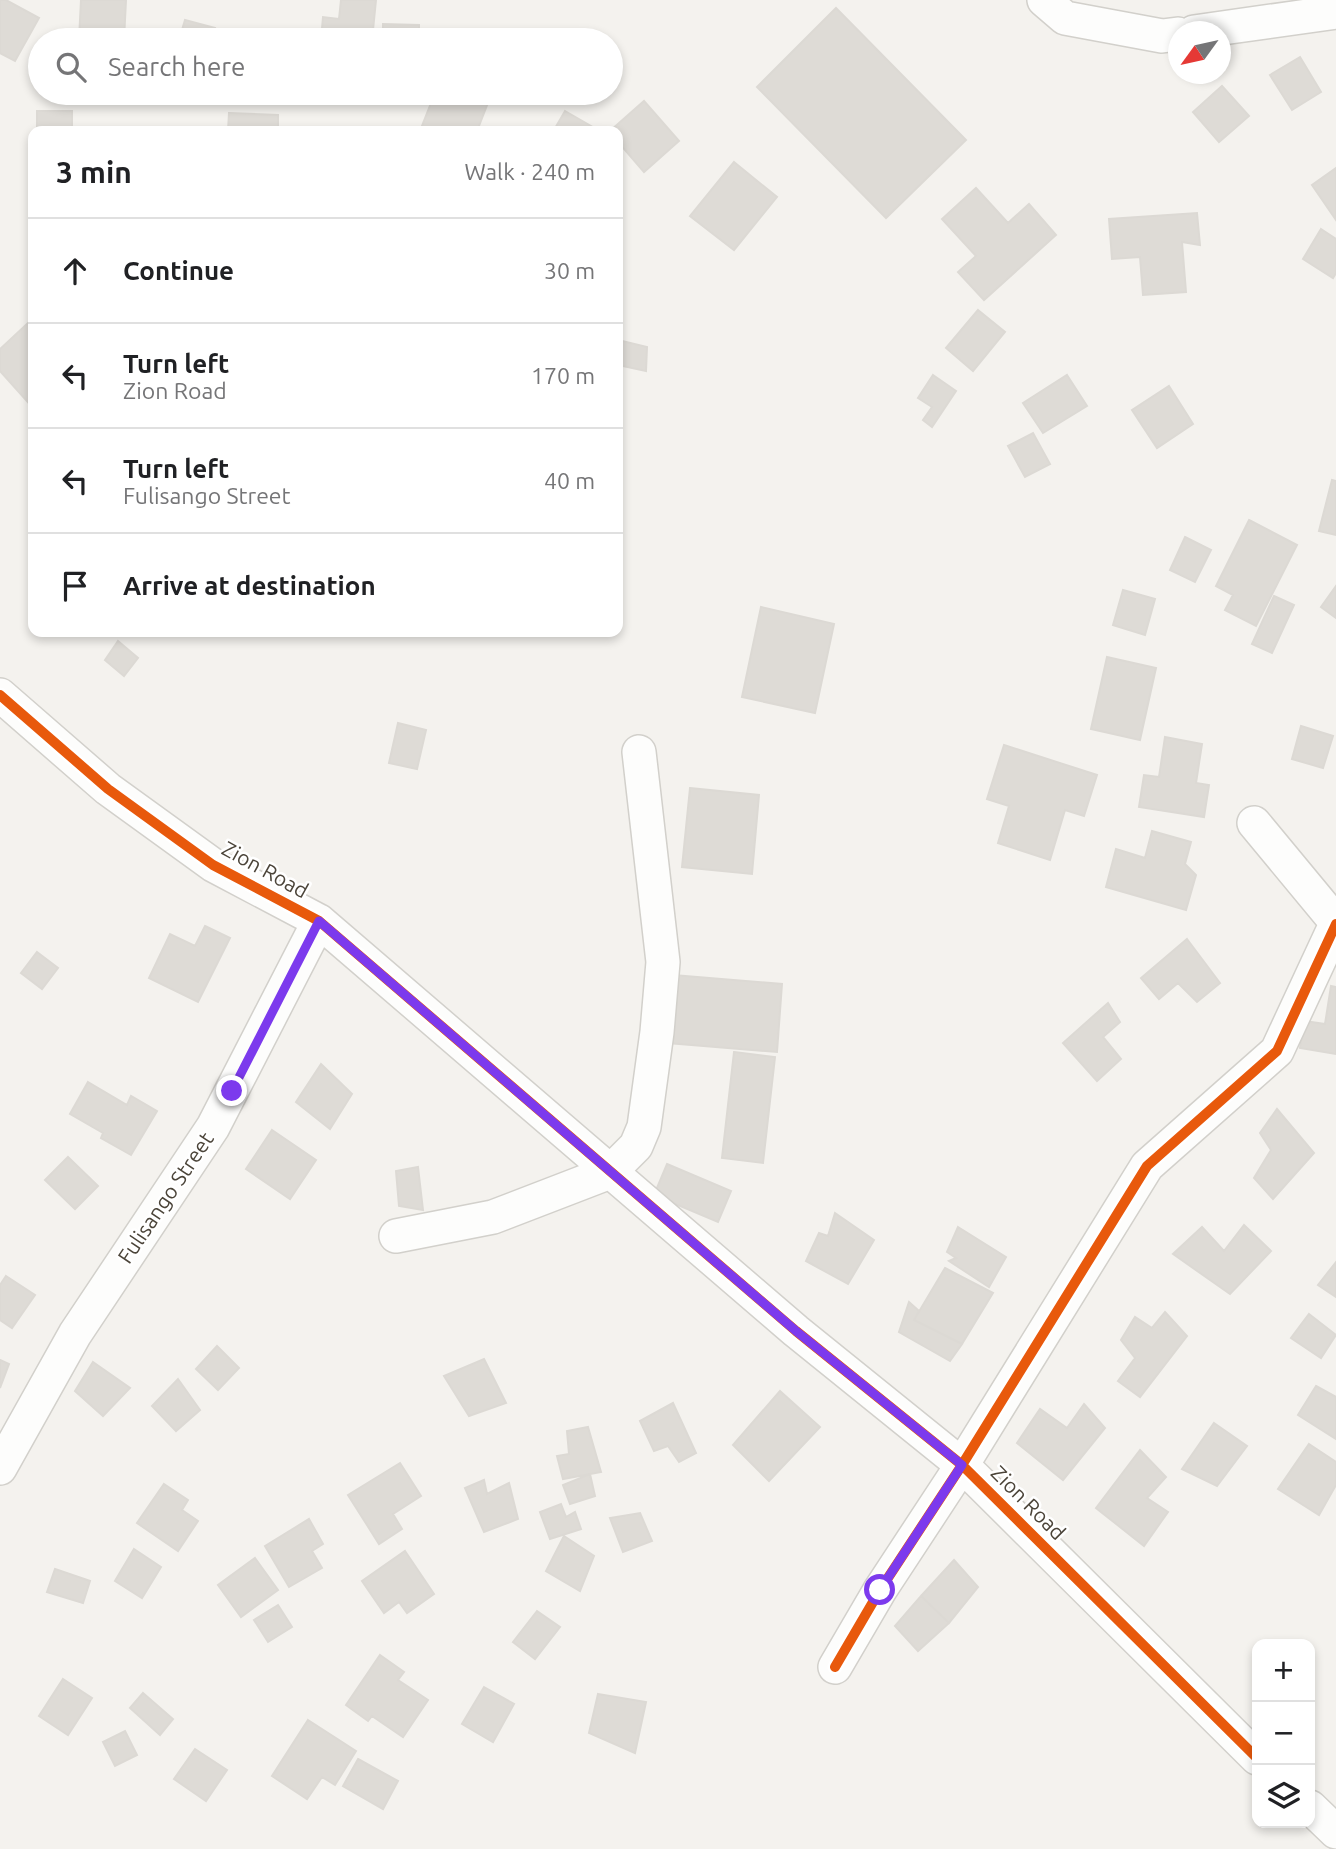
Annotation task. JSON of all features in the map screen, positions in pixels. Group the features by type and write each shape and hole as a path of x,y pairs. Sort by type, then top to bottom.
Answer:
{"street":[{"path":"1044,0 1065,18 1168,35"},
{"path":"1231,27 1336,12"},
{"name":"Zion Road","path":"0,695 108,789 213,865 319,921 796,1331 962,1465 1252,1753"},
{"path":"396,1236 493,1217 610,1172 636,1146 644,1127 663,962 639,752"},
{"path":"835,1667 880,1590 962,1465 1147,1166 1277,1051 1336,923 1254,823"},
{"name":"Fulisango Street","path":"0,1468 75,1334 213,1127 319,921"},
{"path":"1315,1812 1336,1832"}],"building":[{"path":"0,0 6,0 39,18 33,28 28,28 28,38 15,61 0,53"},
{"path":"81,0 126,0 125,28 80,28"},
{"path":"341,0 376,0 373,28 322,28 323,17 339,19"},
{"path":"836,8 966,140 886,218 757,87"},
{"path":"185,20 215,28 183,28"},
{"path":"383,24 419,25 419,28 383,28"},
{"path":"1300,57 1321,92 1292,110 1270,75"},
{"path":"1222,86 1249,116 1219,142 1193,112"},
{"path":"644,101 679,141 644,172 623,148 623,126 616,126"},
{"path":"430,105 487,105 479,126 422,126"},
{"path":"37,111 72,111 72,126 37,126"},
{"path":"565,111 591,126 556,126"},
{"path":"229,113 278,115 278,126 228,126"},
{"path":"734,162 777,197 734,250 690,216"},
{"path":"1336,168 1336,220 1312,185"},
{"path":"976,188 1008,223 1029,204 1056,235 984,300 958,272 976,256 942,219"},
{"path":"1197,213 1200,245 1182,242 1186,292 1143,295 1140,257 1112,259 1109,219"},
{"path":"1321,229 1336,239 1336,273 1333,278 1303,259"},
{"path":"978,310 1005,332 973,371 946,348"},
{"path":"28,323 28,402 0,371 0,349"},
{"path":"623,341 647,347 646,371 623,366"},
{"path":"933,375 956,391 932,427 923,420 932,407 918,398"},
{"path":"1067,375 1087,406 1043,433 1023,403"},
{"path":"1169,386 1193,424 1157,448 1132,410"},
{"path":"1033,433 1050,464 1025,477 1008,446"},
{"path":"1332,480 1336,481 1336,535 1319,531"},
{"path":"1249,520 1297,545 1256,626 1225,610 1233,595 1216,586"},
{"path":"1185,537 1211,550 1195,582 1170,570"},
{"path":"1336,586 1336,618 1321,607"},
{"path":"1123,590 1155,599 1145,635 1113,625"},
{"path":"1274,596 1294,605 1272,653 1252,644"},
{"path":"761,607 834,624 815,713 742,697"},
{"path":"118,641 138,658 124,676 105,660"},
{"path":"1107,657 1156,668 1140,740 1091,729"},
{"path":"398,723 426,730 417,769 389,763"},
{"path":"1301,726 1333,736 1323,768 1292,759"},
{"path":"1165,737 1202,744 1196,783 1209,785 1204,817 1139,807 1144,775 1159,777"},
{"path":"1004,745 1097,775 1084,816 1065,810 1050,860 998,843 1009,806 987,799"},
{"path":"690,788 759,795 752,874 682,867"},
{"path":"1152,831 1191,842 1185,864 1196,875 1186,910 1106,887 1116,849 1145,858"},
{"path":"205,926 230,938 198,1002 149,978 170,934 195,946"},
{"path":"1187,939 1220,983 1197,1002 1178,983 1159,999 1141,978"},
{"path":"37,952 58,968 42,989 21,973"},
{"path":"673,975 782,984 777,1052 668,1043"},
{"path":"1331,986 1336,987 1336,1054 1300,1048 1304,1021 1325,1024"},
{"path":"1108,1003 1120,1022 1103,1037 1121,1059 1097,1081 1063,1043"},
{"path":"734,1052 775,1057 763,1163 722,1158"},
{"path":"321,1064 352,1094 330,1129 296,1102"},
{"path":"88,1082 127,1105 131,1096 157,1111 131,1155 101,1138 103,1133 70,1114"},
{"path":"1277,1109 1314,1153 1273,1199 1254,1178 1271,1150 1260,1133"},
{"path":"272,1130 316,1160 290,1199 246,1169"},
{"path":"68,1157 98,1186 75,1209 45,1180"},
{"path":"667,1164 731,1191 718,1222 654,1195"},
{"path":"418,1167 423,1210 399,1206 396,1171"},
{"path":"835,1213 874,1240 848,1284 806,1261 819,1233 828,1236"},
{"path":"1244,1225 1271,1251 1230,1294 1173,1254 1202,1227 1224,1251"},
{"path":"958,1227 1006,1257 989,1287 949,1261 956,1258 947,1252"},
{"path":"1336,1262 1336,1297 1318,1285"},
{"path":"945,1268 993,1293 962,1344 914,1320"},
{"path":"6,1276 35,1295 12,1328 0,1320 0,1285"},
{"path":"909,1302 919,1311 914,1320 962,1344 950,1361 899,1332"},
{"path":"1165,1312 1187,1336 1140,1397 1118,1381 1135,1358 1121,1340 1135,1317 1152,1328"},
{"path":"1309,1314 1336,1335 1321,1358 1291,1338"},
{"path":"217,1346 239,1368 218,1390 196,1369"},
{"path":"484,1359 506,1403 469,1416 444,1376"},
{"path":"0,1360 9,1364 0,1388"},
{"path":"93,1362 130,1388 103,1416 75,1391"},
{"path":"178,1379 200,1410 176,1431 152,1406"},
{"path":"1316,1386 1336,1397 1336,1439 1298,1415"},
{"path":"780,1391 820,1427 769,1481 733,1445"},
{"path":"673,1403 696,1453 679,1462 668,1446 654,1451 640,1421"},
{"path":"1084,1404 1105,1428 1063,1480 1017,1443 1040,1409 1067,1428"},
{"path":"1214,1423 1247,1446 1217,1486 1182,1469"},
{"path":"588,1427 601,1472 563,1479 557,1456 569,1454 567,1431"},
{"path":"1309,1444 1336,1462 1336,1485 1319,1515 1278,1489"},
{"path":"1140,1450 1166,1477 1147,1498 1168,1512 1144,1546 1096,1508"},
{"path":"400,1463 421,1496 393,1514 402,1529 379,1544 348,1495"},
{"path":"590,1474 595,1496 570,1504 563,1485"},
{"path":"484,1480 487,1494 509,1483 518,1519 484,1532 465,1488"},
{"path":"164,1484 188,1500 182,1510 198,1521 178,1551 137,1523"},
{"path":"561,1504 566,1517 575,1512 581,1529 550,1539 540,1512"},
{"path":"640,1513 652,1541 623,1552 610,1518"},
{"path":"309,1519 323,1544 312,1551 322,1568 289,1587 265,1546"},
{"path":"564,1536 594,1556 580,1591 546,1571"},
{"path":"134,1549 161,1567 142,1598 115,1581"},
{"path":"405,1551 434,1594 407,1613 399,1602 384,1613 362,1581"},
{"path":"255,1558 278,1590 241,1617 218,1585"},
{"path":"954,1560 978,1587 949,1623 921,1596"},
{"path":"55,1569 90,1581 83,1603 47,1592"},
{"path":"921,1596 949,1623 918,1651 895,1626"},
{"path":"278,1605 292,1627 268,1642 254,1620"},
{"path":"537,1611 560,1627 535,1659 513,1642"},
{"path":"380,1655 404,1672 398,1680 428,1700 403,1737 372,1716 368,1721 346,1705"},
{"path":"63,1679 92,1698 68,1735 39,1716"},
{"path":"484,1687 514,1704 493,1742 462,1724"},
{"path":"143,1693 173,1719 160,1735 130,1708"},
{"path":"598,1694 646,1702 635,1753 589,1733"},
{"path":"308,1720 356,1751 335,1785 322,1777 307,1799 272,1776"},
{"path":"125,1731 137,1755 115,1766 103,1742"},
{"path":"195,1749 227,1770 206,1801 174,1779"},
{"path":"358,1759 398,1781 383,1809 343,1786"}],"cycle path":[{"path":"0,695 108,789 213,865 319,921 796,1331 962,1465 1252,1753"},
{"path":"835,1667 880,1590 962,1465 1147,1166 1277,1051 1336,924"}],"route":[{"path":"232,1091 319,921 796,1331 962,1465 880,1590"}]}
